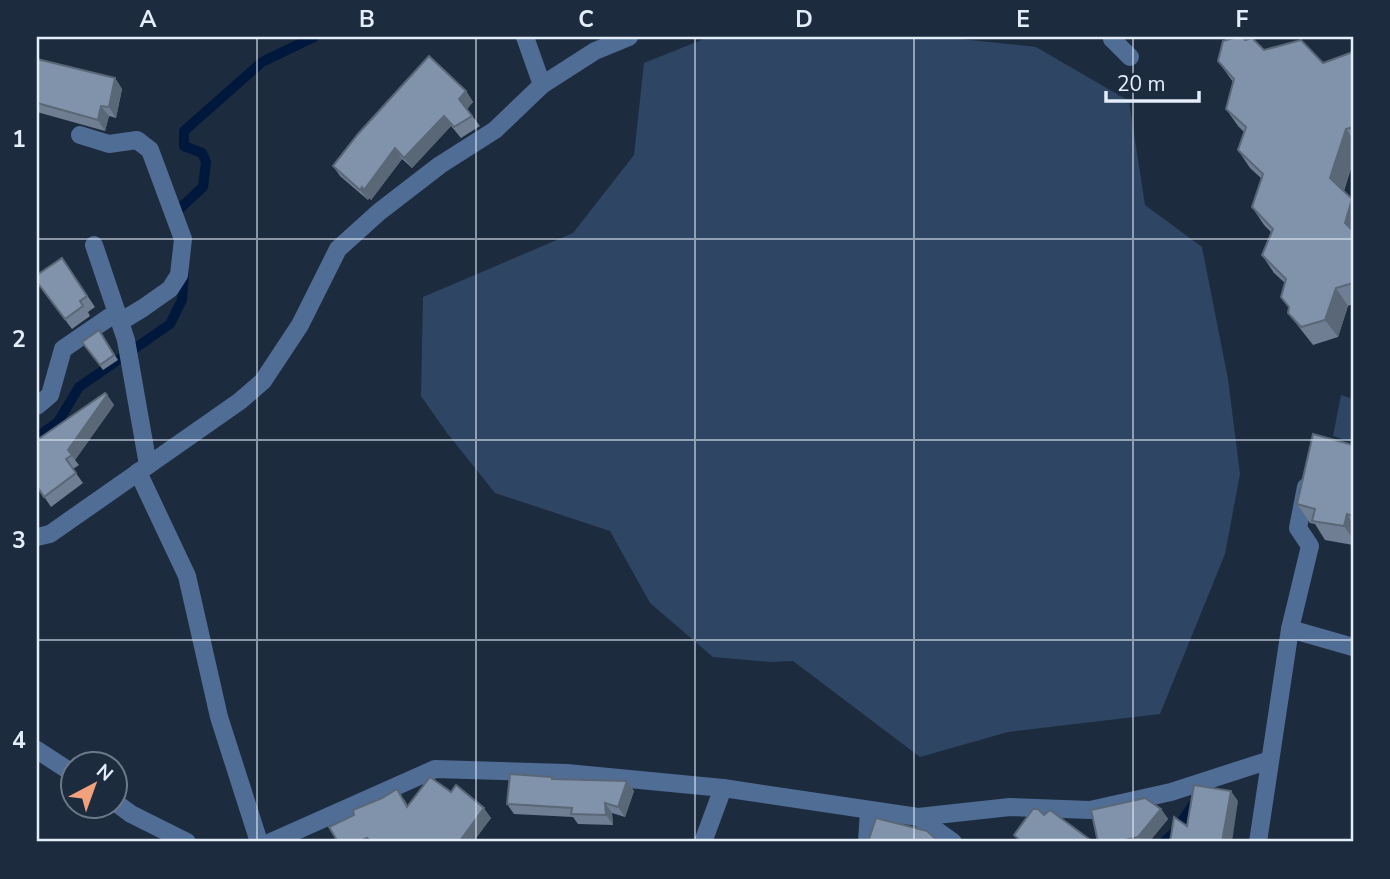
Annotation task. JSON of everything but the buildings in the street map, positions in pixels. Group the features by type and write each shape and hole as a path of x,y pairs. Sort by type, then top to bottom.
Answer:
{"street":[{"path":"525,37 542,85"},
{"path":"37,537 50,534 240,401 263,381 300,325 338,249 379,212 430,173 495,130 542,85 595,51 629,37"},
{"path":"1116,37 1112,39 1130,57"},
{"path":"37,406 50,395 63,349 118,317 144,308 170,289 179,275 183,239 150,150 137,140 109,144 80,135"},
{"path":"94,245 126,340 143,468 187,576 219,717 259,842"},
{"path":"1258,842 1290,629 1310,546 1298,528 1310,466"},
{"path":"1290,629 1353,647"},
{"path":"37,750 60,765"},
{"path":"271,842 435,769 568,774 723,788 918,817 1010,807 1090,810 1171,792 1270,760"},
{"path":"703,842 723,788"},
{"path":"867,842 869,810"},
{"path":"130,813 187,842"},
{"path":"918,817 953,842"}],"shaded area":[{"path":"709,37 942,37 1036,47 1129,101 1145,205 1202,247 1228,379 1240,474 1225,554 1160,714 1008,732 920,757 793,661 713,657 650,603 610,531 495,493 421,396 423,297 573,233 634,155 644,63"},
{"path":"1341,395 1353,399 1353,443 1333,436"}],"waterway":[{"path":"179,217 177,211 203,187 206,162 202,153 184,146 184,131 262,62 314,37"},
{"path":"37,437 58,422 79,387 170,324 182,300 184,273"},
{"path":"1164,842 1173,834 1199,796"}]}
